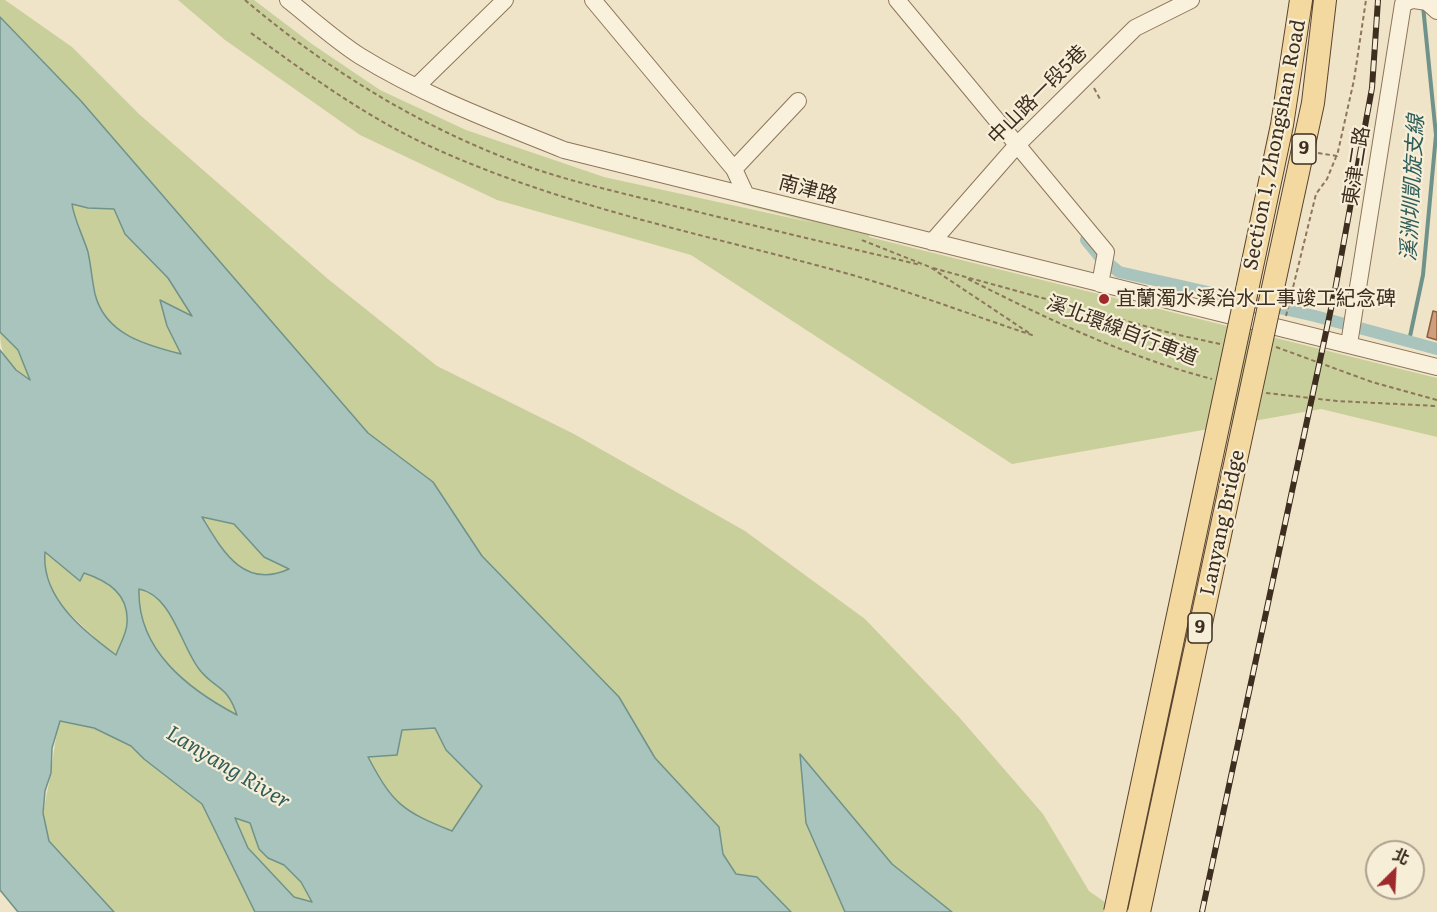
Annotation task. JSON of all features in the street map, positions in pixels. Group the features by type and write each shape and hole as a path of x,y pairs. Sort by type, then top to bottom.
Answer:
{"main road":[{"name":"Section 1, Zhongshan Road","path":"1227,345 1248,290 1282,125 1301,0"},
{"name":"Section 1, Zhongshan Road","path":"1266,345 1271,297 1313,103 1324,0"},
{"name":"Lanyang Bridge","path":"1114,912 1227,345"},
{"name":"Lanyang Bridge","path":"1139,912 1266,345"}],"street":[{"name":"南津路","path":"288,0 358,55 416,87 564,150 932,242 1103,269 1351,333 1437,367"},
{"path":"416,87 505,0"},
{"path":"593,0 734,169 746,195"},
{"path":"897,0 1013,150 1106,252 1103,269"},
{"name":"中山路一段5巷","path":"932,242 1013,150 1135,28 1191,0"},
{"name":"東津二路","path":"1351,333 1403,4 1423,3"},
{"path":"734,169 798,101"}],"path":[{"path":"1284,327 1316,194 1327,179 1337,156 1354,80 1366,0"},
{"path":"251,33 304,72 379,119 423,142 501,176 581,203 841,272 1032,335 930,267 860,240 833,218"},
{"path":"1304,150 1337,156"},
{"name":"溪北環線自行車道","path":"1218,381 1149,360 1073,332 962,276 1174,334 1227,345"},
{"path":"1266,345 1372,382 1437,400"},
{"path":"1258,391 1337,401 1437,406"}],"green space":[{"path":"0,0 5,0 72,47 139,114 328,279 437,366 574,434 745,531 865,619 959,717 1043,814 1089,891 1119,912 791,912 757,878 736,875 723,854 719,827 655,758 619,697 482,556 433,482 368,433 81,101 0,17"},
{"path":"178,0 254,0 312,44 380,90 466,130 604,177 814,223 742,204 745,197 871,230 869,237 1437,378 1437,437 1321,409 1012,464 691,255 497,200 360,135 225,40"},
{"path":"0,81 109,200 125,234 226,318 138,411"},
{"path":"0,332 18,350 30,381 17,371 4,355"},
{"path":"175,468 326,771 140,680 57,602 46,571 44,551"},
{"path":"202,516 234,523 264,557 290,569 342,645 229,560"},
{"path":"357,668 382,672 584,859 375,819"},
{"path":"60,721 94,728 131,746 144,759 202,804 250,822 375,912 114,912 59,854 48,839 45,830 45,805"}],"water":[{"name":"Lanyang River","path":"0,17 81,101 368,433 433,482 482,556 619,697 655,758 719,827 723,854 736,874 757,877 791,912 255,912 202,804 144,759 131,746 94,728 60,721 52,748 51,773 45,791 43,813 49,841 114,912 18,912 0,890 0,350 16,370 30,380 18,350 0,332","holes":["72,204 88,208 114,209 125,234 168,278 192,316 160,300 167,326 181,354 128,336 108,319 100,308 95,294 88,252","202,517 234,524 264,557 289,569 273,574 259,574 247,570 236,563 218,542","45,552 80,581 84,573 101,580 115,590 121,597 127,613 127,627 116,655 90,635 66,611 50,584","139,589 150,593 168,611 199,669 229,697 237,715 201,693 169,665 156,649 141,611","435,728 446,750 482,786 452,831 421,818 401,804 392,796 368,757 397,755 402,730","235,818 250,823 259,849 268,858 284,865 301,882 312,902 294,897 248,848"]},
{"path":"800,754 892,864 952,912 845,912 806,823"}],"building":[{"path":"1433,311 1437,312 1437,340 1427,337"}],"waterway":[{"name":"溪洲圳凱旋支線","path":"1409,341 1423,275 1436,135 1423,6"},
{"path":"1086,240 1099,256 1119,272 1315,316 1437,349"}],"railway":[{"path":"1202,912 1335,290 1372,88 1378,0"}],"place":[{"name":"宜蘭濁水溪治水工事竣工紀念碑","path":"1104,299"}]}
